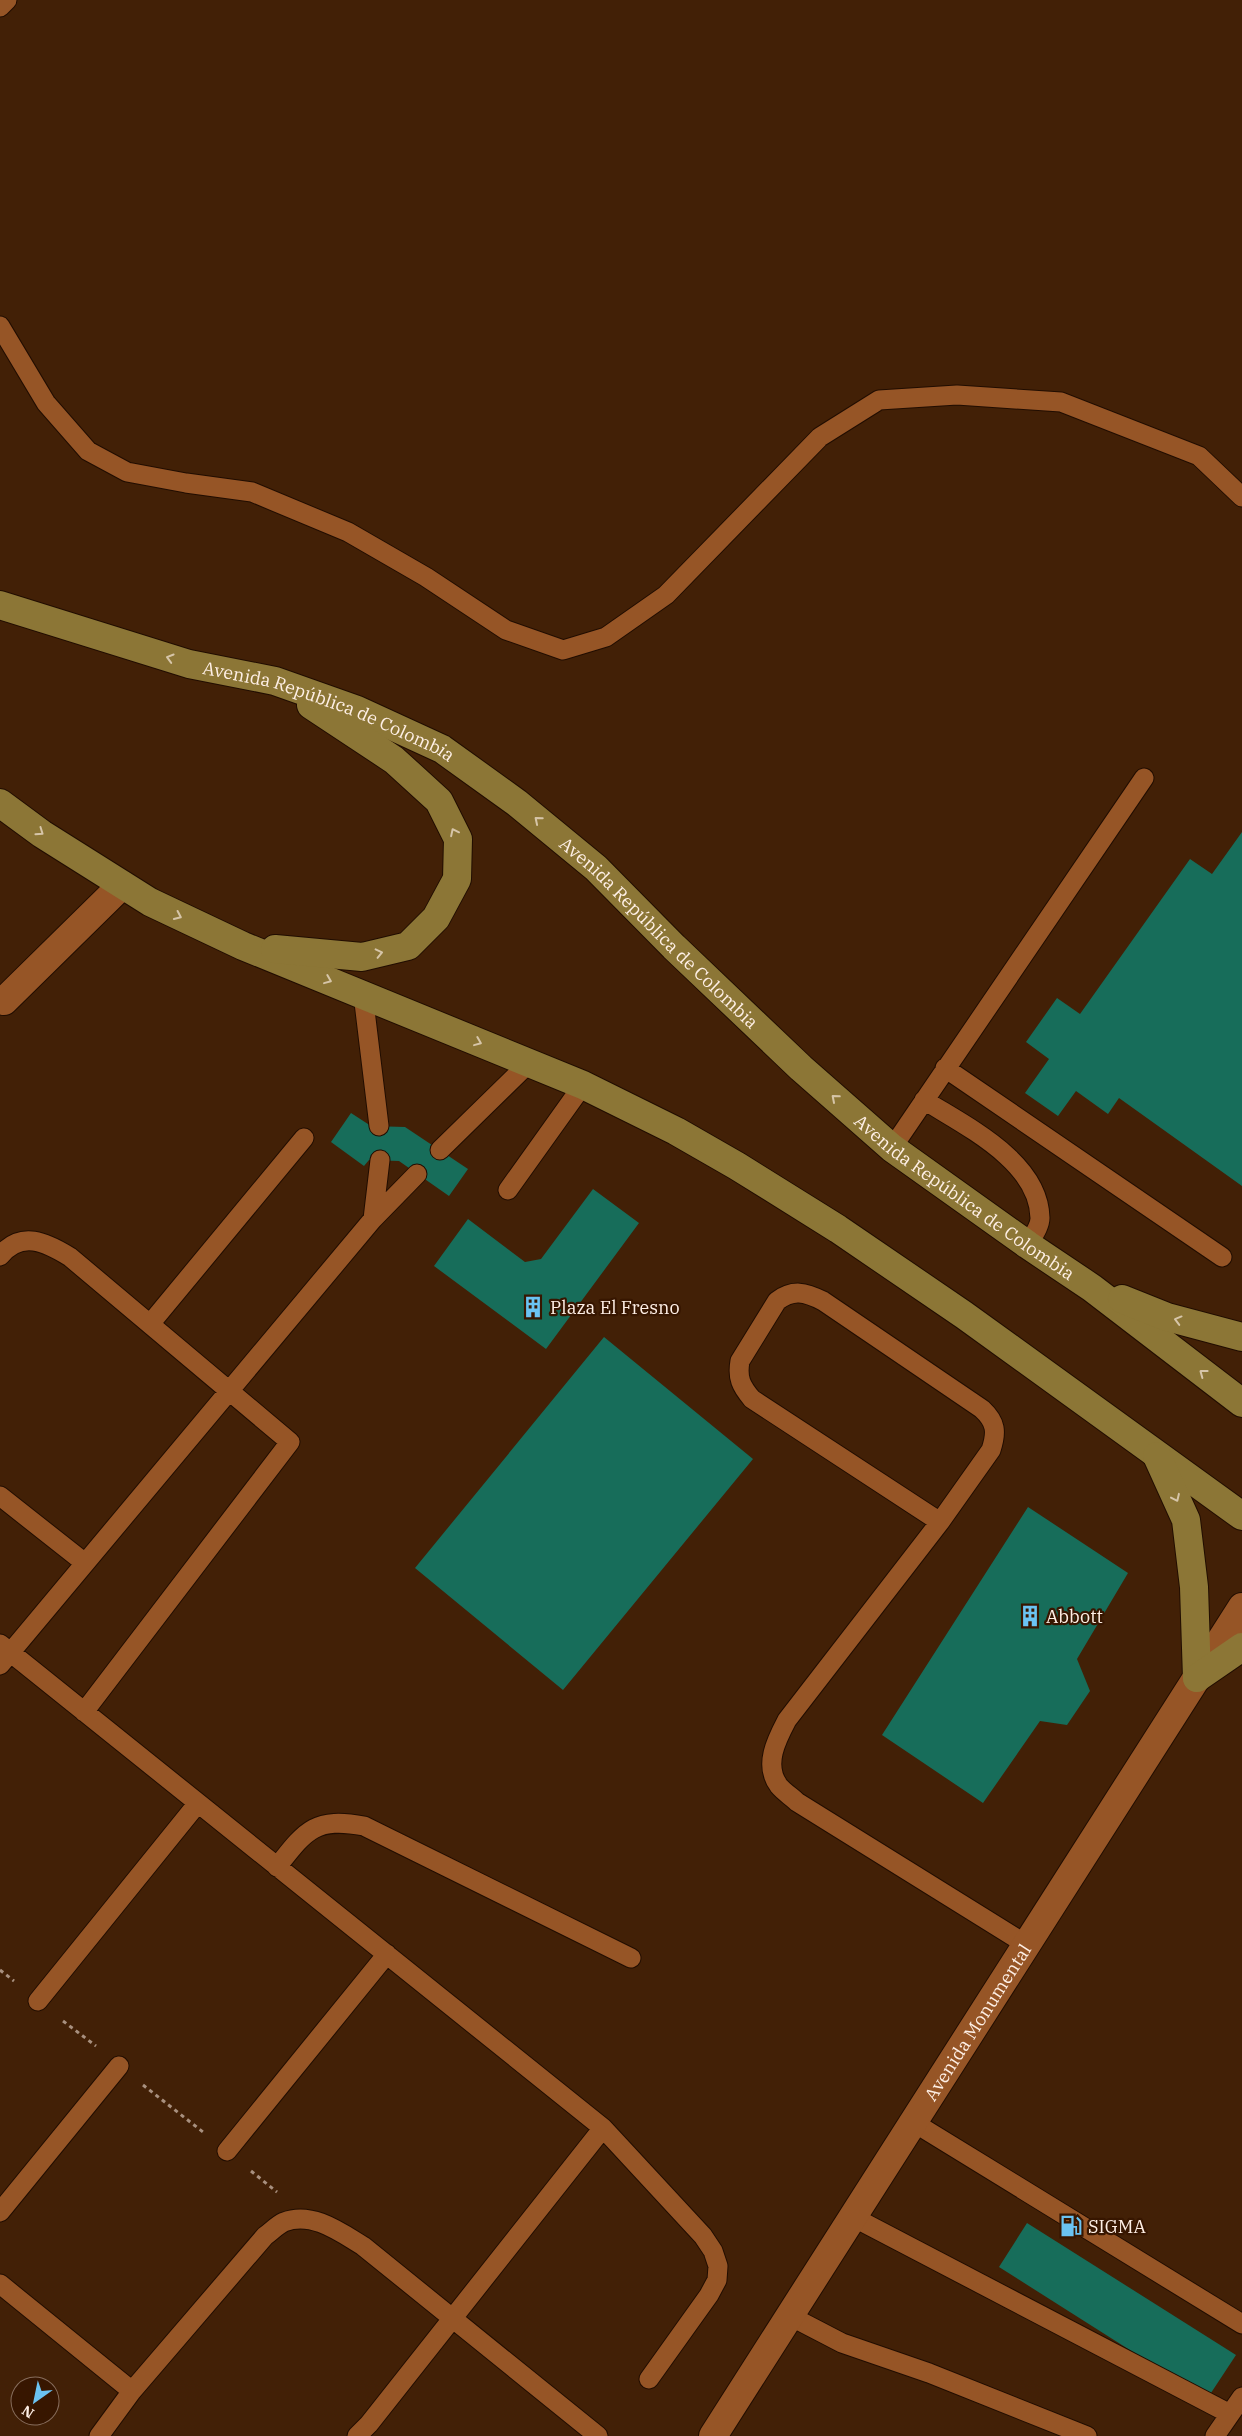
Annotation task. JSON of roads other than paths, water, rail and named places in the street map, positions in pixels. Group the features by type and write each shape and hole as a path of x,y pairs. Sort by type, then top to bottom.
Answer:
{"main road":[{"name":"Avenida República de Colombia","path":"0,606 189,664 275,681 357,710 442,749 517,803 596,868 674,947 801,1068 892,1148 1092,1288 1242,1403"},
{"path":"243,946 362,957 408,946 436,918 457,879 458,839 438,800 394,760 275,681"},
{"path":"0,803 42,834 150,902 243,946 583,1085 699,1144 838,1229 964,1315 1242,1516"},
{"path":"1,1001 122,885"},
{"path":"1092,1288 1167,1317 1242,1337"},
{"path":"1156,1454 1186,1520 1194,1587 1197,1678"},
{"name":"Avenida Monumental","path":"713,2436 1242,1607"},
{"path":"1197,1678 1242,1647"}],"lane":[{"path":"0,7 7,0"},
{"path":"0,326 46,404 88,451 127,472 186,483 252,492 339,528 426,577 506,630 563,650 606,637 666,596 820,437 879,400 957,395 1061,402 1199,456 1242,497"},
{"path":"892,1148 1144,778"},
{"path":"363,994 379,1126"},
{"path":"440,1150 529,1063"},
{"path":"945,1068 1222,1257"},
{"path":"508,1190 583,1085"},
{"path":"924,1100 981,1136 1015,1163 1035,1191 1040,1219 1028,1245"},
{"path":"150,1324 304,1138"},
{"path":"373,1219 380,1160"},
{"path":"417,1174 373,1219 84,1563 3,1654 84,1712 602,2128 703,2236 713,2251 718,2266 717,2280 709,2295 649,2379"},
{"path":"0,1256 16,1242 33,1239 51,1246 70,1257 230,1389 290,1442 84,1712"},
{"path":"940,1522 752,1399 743,1388 738,1372 740,1361 777,1301 786,1295 796,1292 810,1294 823,1301 982,1408 992,1418 995,1439 991,1450 940,1522 788,1720 774,1744 772,1768 779,1786 797,1802 1027,1945"},
{"path":"0,1496 84,1563"},
{"path":"38,2001 198,1803"},
{"path":"277,1867 301,1837 321,1824 343,1822 364,1826 631,1958"},
{"path":"226,2152 387,1954"},
{"path":"0,2212 120,2066"},
{"path":"913,2122 1242,2324"},
{"path":"357,2436 369,2424 453,2319 602,2128"},
{"path":"853,2217 1230,2414"},
{"path":"99,2436 132,2391 265,2236 284,2222 310,2219 336,2230 363,2246 598,2436"},
{"path":"0,2284 132,2391"},
{"path":"790,2316 842,2343 929,2373 1088,2436"},
{"path":"1215,2436 1242,2397"}],"place":[{"name":"Plaza El Fresno","path":"533,1307"},
{"name":"Abbott","path":"1030,1616"},
{"name":"SIGMA","path":"1071,2226"}]}
